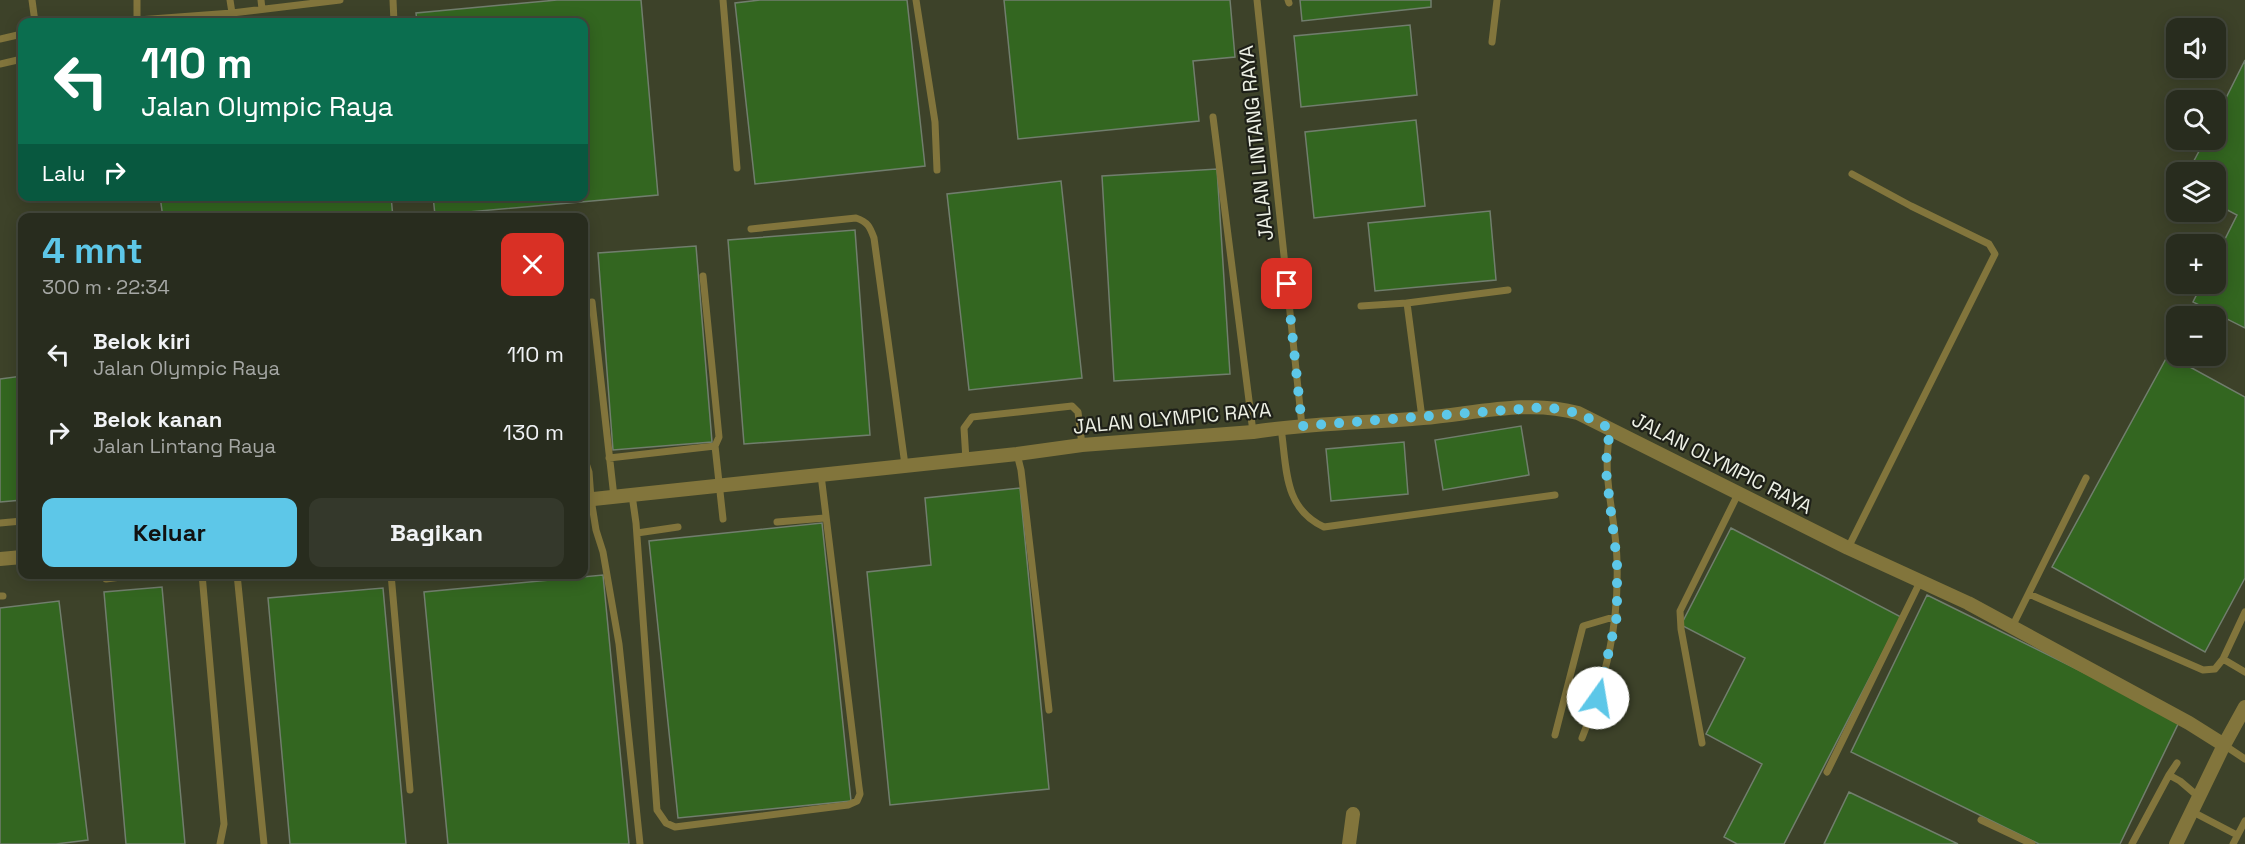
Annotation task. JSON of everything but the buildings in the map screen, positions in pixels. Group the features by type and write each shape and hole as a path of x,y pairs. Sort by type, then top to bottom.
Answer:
{"street":[{"name":"JALAN OLYMPIC RAYA","path":"588,499 966,460 1082,445 1546,407 1578,413 1848,548 1968,603 2189,723 2224,745"},
{"path":"0,559 18,557"},
{"path":"2176,844 2245,707"},
{"path":"1349,844 1353,814"}],"lane":[{"path":"32,0 34,18"},
{"path":"137,0 137,18"},
{"path":"230,0 232,13"},
{"path":"261,0 262,9"},
{"path":"153,18 232,13 340,0"},
{"path":"393,0 394,18"},
{"path":"723,0 737,168"},
{"path":"916,0 935,122 937,170"},
{"name":"JALAN LINTANG RAYA","path":"1257,0 1302,426"},
{"path":"1492,42 1497,0"},
{"path":"0,39 18,35"},
{"path":"0,64 18,59"},
{"path":"1213,117 1253,432"},
{"path":"1848,548 1995,254 1989,244 1852,174"},
{"path":"751,229 856,218 865,221 870,226 874,238 905,465"},
{"path":"703,276 719,437 715,446 723,519"},
{"path":"1361,306 1407,303 1508,290"},
{"path":"592,302 614,497"},
{"path":"1407,303 1422,418"},
{"path":"966,460 964,429 972,417 1072,406 1078,412 1082,445"},
{"path":"1281,428 1290,490 1296,505 1305,516 1324,527 1556,495"},
{"path":"1582,738 1598,698 1617,616 1617,562 1606,471 1607,447 1611,429"},
{"path":"609,459 715,446"},
{"path":"1017,454 1021,470 1049,710"},
{"path":"588,469 588,486"},
{"path":"632,495 637,533 657,810 666,823 675,827 848,805 857,801 860,794 821,475"},
{"path":"2012,627 2086,478"},
{"path":"1702,743 1681,629 1680,611 1738,494"},
{"path":"588,502 603,552 619,644 640,844"},
{"path":"777,522 825,518"},
{"path":"0,523 18,521"},
{"path":"637,533 678,527"},
{"path":"202,579 224,824 220,844"},
{"path":"238,579 264,844"},
{"path":"391,579 410,790"},
{"path":"1827,772 1920,582"},
{"path":"2029,594 2203,670 2216,669 2245,612"},
{"path":"1555,735 1583,626 1617,616"},
{"path":"2223,659 2245,672"},
{"path":"2224,745 2245,759"},
{"path":"2132,844 2177,763"},
{"path":"2169,775 2200,798"},
{"path":"2193,812 2237,836"},
{"path":"1981,820 2032,844"},
{"path":"2233,844 2245,821"}],"shaded area":[{"path":"0,0 2245,0 2245,844 0,844"}],"route":[{"path":"1287,284 1302,426 1546,407 1578,413 1611,429 1607,447 1606,471 1615,533 1617,616 1615,633 1598,698"}]}
